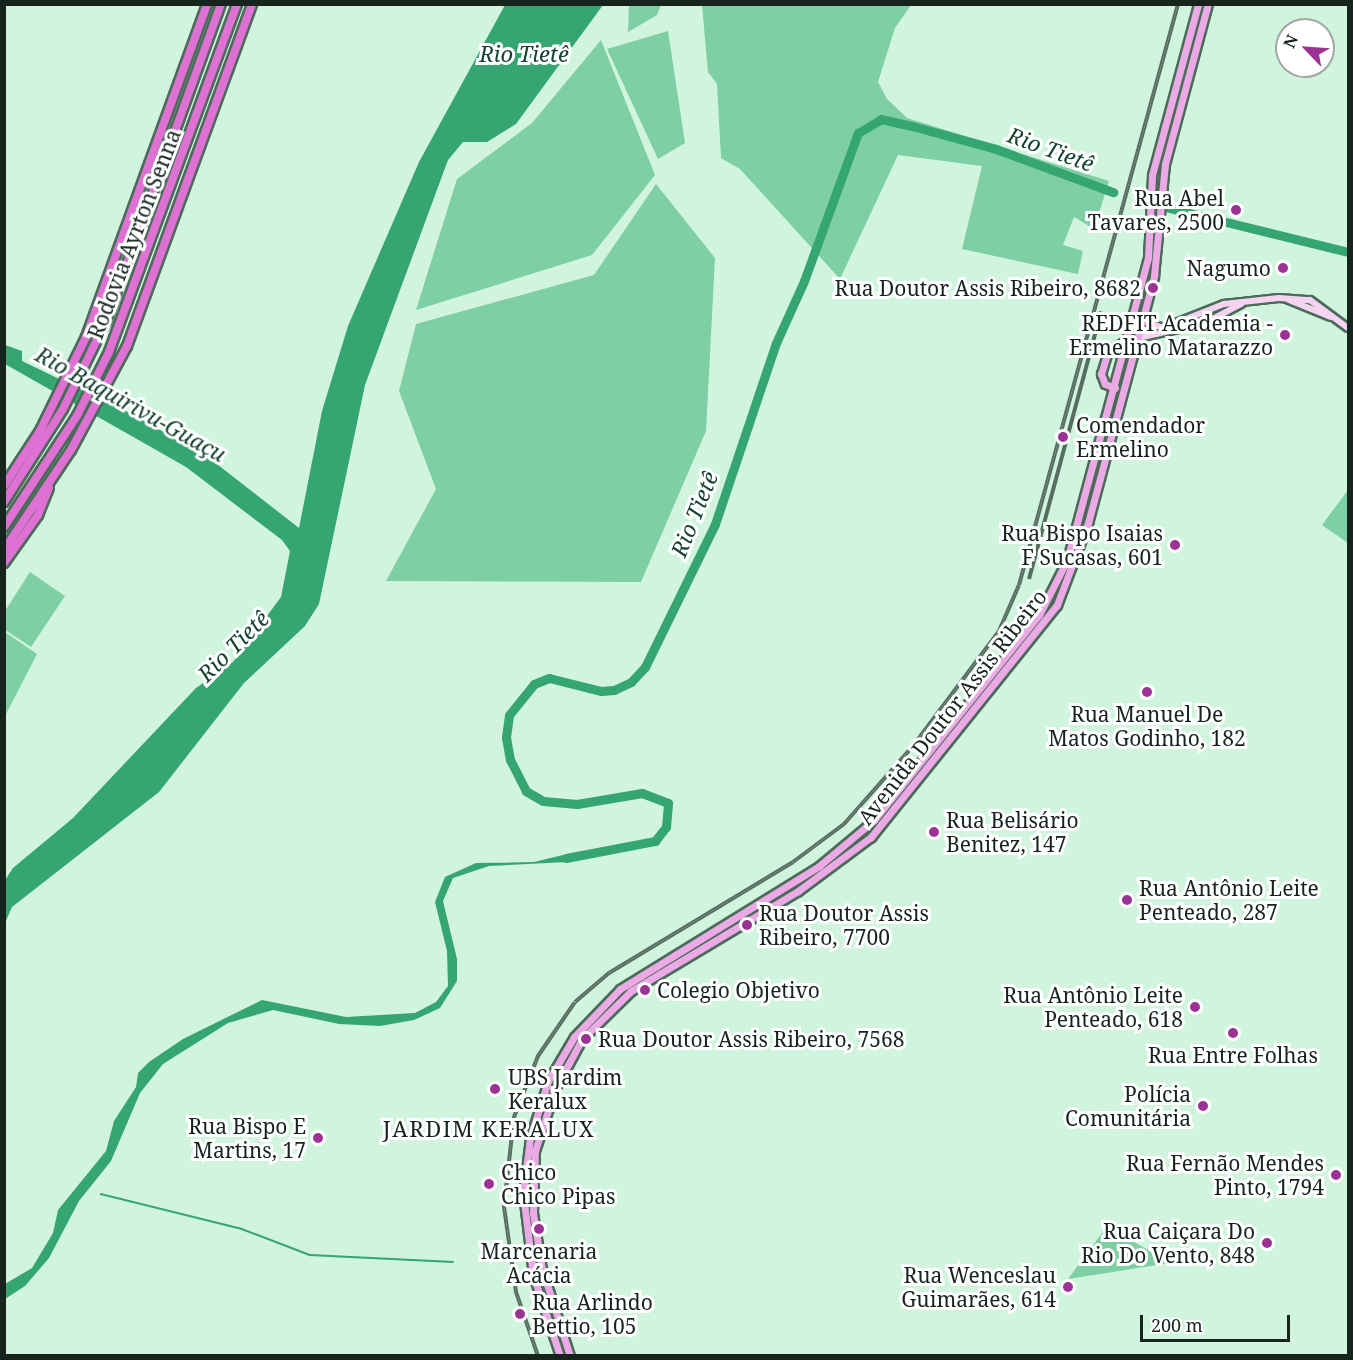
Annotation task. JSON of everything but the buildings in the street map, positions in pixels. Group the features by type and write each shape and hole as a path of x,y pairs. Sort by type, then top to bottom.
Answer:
{"highway":[{"path":"4,486 54,406 69,373 207,4"},
{"name":"Rodovia Ayrton Senna","path":"4,502 63,409 80,377 126,270 221,4"},
{"name":"Rodovia Ayrton Senna","path":"4,527 77,416 95,384 134,292 237,4"},
{"name":"Rodovia Ayrton Senna","path":"50,483 105,390 144,307 252,4"},
{"path":"4,550 50,483"},
{"path":"4,563 46,502 50,483"}],"main road":[{"path":"1161,202 1150,201 1157,157 1198,4"},
{"name":"Avenida Doutor Assis Ribeiro","path":"570,1356 542,1269 533,1197 543,1120 574,1050 631,991 825,873 882,826 1047,621 1073,573 1138,338 1159,249 1165,164 1208,4"},
{"name":"Avenida Doutor Assis Ribeiro","path":"560,1356 533,1275 523,1194 535,1117 558,1062 584,1023 620,989 819,866 874,820 1054,590 1066,560 1148,258 1150,201"},
{"path":"1142,320 1163,328 1224,304 1286,299 1312,302 1348,328"},
{"path":"1286,299 1337,320"},
{"path":"1305,300 1307,309"},
{"path":"1307,309 1312,302"},
{"path":"1131,319 1138,338 1205,323 1241,304"},
{"path":"1123,390 1113,388 1103,382 1102,368 1109,350 1125,341"},
{"path":"819,866 825,873"}],"shaded area":[{"path":"629,4 661,5 657,15 628,32"},
{"path":"702,5 911,5 895,28 878,82 887,99 907,118 1109,181 1094,229 1074,217 1063,245 1083,251 1078,274 962,249 982,166 898,155 840,279 740,169 721,158 717,84 708,72"},
{"path":"668,31 685,143 658,159 607,49"},
{"path":"601,40 655,175 592,255 416,310 457,179 532,123"},
{"path":"656,184 715,258 706,431 641,582 386,581 436,489 399,391 416,324 594,275"},
{"path":"1348,490 1348,543 1322,525"},
{"path":"30,572 65,596 31,647 4,629 5,611"},
{"path":"5,632 37,654 5,716"},
{"path":"1107,1226 1170,1263 1068,1279"}],"water":[{"name":"Rio Tietê","path":"505,5 603,5 516,124 487,142 463,142 448,160 365,385 319,604 305,626 244,683 159,792 12,907 5,923 5,880 13,868 73,818 196,688 233,662 281,597 290,551 282,540 186,467 5,364 5,345 22,351 22,361 138,417 213,461 299,528 322,411 348,326 419,162"},
{"path":"567,854 567,862 489,866 453,878 443,901 457,959 457,981 440,1008 414,1020 380,1026 339,1024 273,1010 228,1023 163,1064 140,1093 111,1161 79,1201 49,1258 25,1286 5,1299 5,1284 32,1268 53,1233 58,1210 106,1151 114,1121 136,1087 138,1073 149,1062 183,1039 262,1000 346,1017 415,1013 436,1002 448,986 447,951 435,902 445,877 476,863 534,862"}],"waterway":[{"name":"Rio Tietê","path":"566,858 655,841 666,827 668,803 642,793 577,804 543,801 526,791 510,760 506,737 509,715 534,684 549,678 601,691 614,690 631,682 645,667 715,524 776,343 804,281 858,133 881,119 912,126 996,149 1113,192"},
{"name":"Rio Tietê","path":"1169,208 1348,252"},
{"path":"101,1194 242,1229 310,1255 453,1262"}],"railway":[{"path":"538,1356 516,1292 504,1207 514,1117 538,1056 575,1002 609,973 793,862 844,824 913,746 999,631 1019,585 1178,4"},
{"path":"1029,579 1101,312"}],"place":[{"name":"Rua Abel Tavares, 2500","path":"1236,210"},
{"name":"Nagumo","path":"1283,268"},
{"name":"Rua Doutor Assis Ribeiro, 8682","path":"1153,288"},
{"name":"REDFIT Academia - Ermelino Matarazzo","path":"1285,335"},
{"name":"Comendador Ermelino","path":"1063,437"},
{"name":"Rua Bispo Isaias F Sucasas, 601","path":"1175,545"},
{"name":"Rua Manuel De Matos Godinho, 182","path":"1147,692"},
{"name":"Rua Belisário Benitez, 147","path":"934,832"},
{"name":"Rua Antônio Leite Penteado, 287","path":"1127,900"},
{"name":"Rua Doutor Assis Ribeiro, 7700","path":"747,925"},
{"name":"Colegio Objetivo","path":"645,990"},
{"name":"Rua Antônio Leite Penteado, 618","path":"1195,1007"},
{"name":"Rua Entre Folhas","path":"1233,1033"},
{"name":"Rua Doutor Assis Ribeiro, 7568","path":"586,1039"},
{"name":"UBS Jardim Keralux","path":"495,1089"},
{"name":"Polícia Comunitária","path":"1203,1106"},
{"name":"Rua Bispo E Martins, 17","path":"318,1138"},
{"name":"Rua Fernão Mendes Pinto, 1794","path":"1336,1175"},
{"name":"Chico Chico Pipas","path":"489,1184"},
{"name":"Marcenaria Acácia","path":"539,1229"},
{"name":"Rua Caiçara Do Rio Do Vento, 848","path":"1267,1243"},
{"name":"Rua Wenceslau Guimarães, 614","path":"1068,1287"},
{"name":"Rua Arlindo Bettio, 105","path":"520,1314"}],"district":[{"name":"JARDIM KERALUX","path":"489,1129"}],"water label":[{"name":"Rio Baquirivu-Guaçu","path":"131,404"}]}
